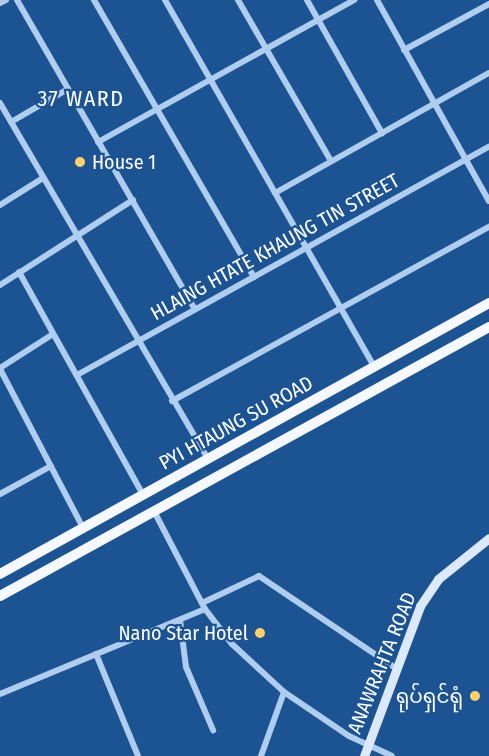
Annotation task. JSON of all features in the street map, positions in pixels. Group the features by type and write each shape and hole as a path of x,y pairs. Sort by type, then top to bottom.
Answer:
{"main road":[{"name":"PYI HTAUNG SU ROAD","path":"0,574 489,303"},
{"name":"PYI HTAUNG SU ROAD","path":"0,596 155,513 489,327"},
{"path":"227,449 237,467"},
{"name":"ANAWRAHTA ROAD","path":"364,756 420,606 438,579 489,538"}],"street":[{"path":"0,3 6,0"},
{"path":"17,0 195,310"},
{"path":"94,0 254,277"},
{"path":"165,0 374,367"},
{"path":"238,0 331,162"},
{"path":"307,0 382,133"},
{"path":"98,142 354,0"},
{"path":"377,0 489,201"},
{"path":"405,50 489,4"},
{"path":"275,193 489,73"},
{"path":"11,122 68,89"},
{"path":"0,103 208,460"},
{"name":"HLAING HTATE KHAUNG TIN STREET","path":"77,375 489,147"},
{"path":"0,205 44,178"},
{"path":"0,285 132,201"},
{"path":"172,401 489,227"},
{"path":"19,272 143,495"},
{"path":"53,334 0,369 83,528"},
{"path":"0,494 51,466"},
{"path":"155,513 204,606 232,644 284,692 368,746 392,756"},
{"path":"0,694 180,620 259,576 397,669"},
{"path":"180,620 186,667 213,730"},
{"path":"96,654 138,756"},
{"path":"261,756 284,692"}],"place":[{"name":"House 1","path":"80,162"},
{"name":"Nano Star Hotel","path":"260,633"},
{"name":"ရုပ်ရှင်ရုံ","path":"475,696"}],"district":[{"name":"37 WARD","path":"81,99"}]}
